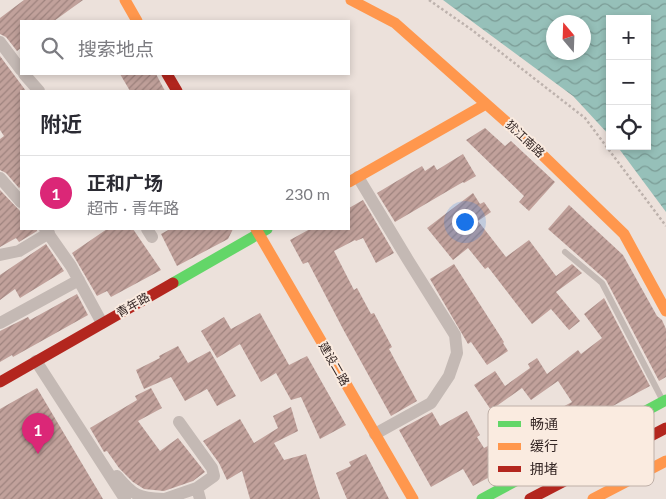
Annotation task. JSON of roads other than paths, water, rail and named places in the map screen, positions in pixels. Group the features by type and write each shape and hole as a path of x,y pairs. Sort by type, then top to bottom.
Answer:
{"street":[{"path":"125,0 136,20"},
{"name":"犹江南路","path":"351,0 395,24 528,141 624,234 666,311"},
{"path":"0,42 20,69"},
{"path":"25,75 38,90"},
{"path":"168,75 176,90"},
{"path":"375,434 431,403 449,376 457,353 455,335 354,179 486,104"},
{"path":"0,178 20,201"},
{"name":"建设二路","path":"260,230 413,499"},
{"name":"青年路","path":"0,382 260,230"},
{"path":"0,255 19,251 47,231 79,280 102,323"},
{"path":"0,323 79,280"},
{"path":"36,361 125,499"},
{"path":"84,435 134,494 144,498 164,499 198,494 214,476 212,468 179,422"},
{"path":"654,434 666,428"},
{"path":"654,467 666,461"},
{"path":"482,499 506,486"},
{"path":"530,499 555,486"},
{"path":"593,499 618,486"}],"lane":[{"path":"565,252 602,283 664,401"}],"water":[{"path":"443,0 666,0 666,212 620,150 651,150 651,15 606,15 606,132 573,96"}],"place":[{"name":"正和广场","path":"38,454"}]}
